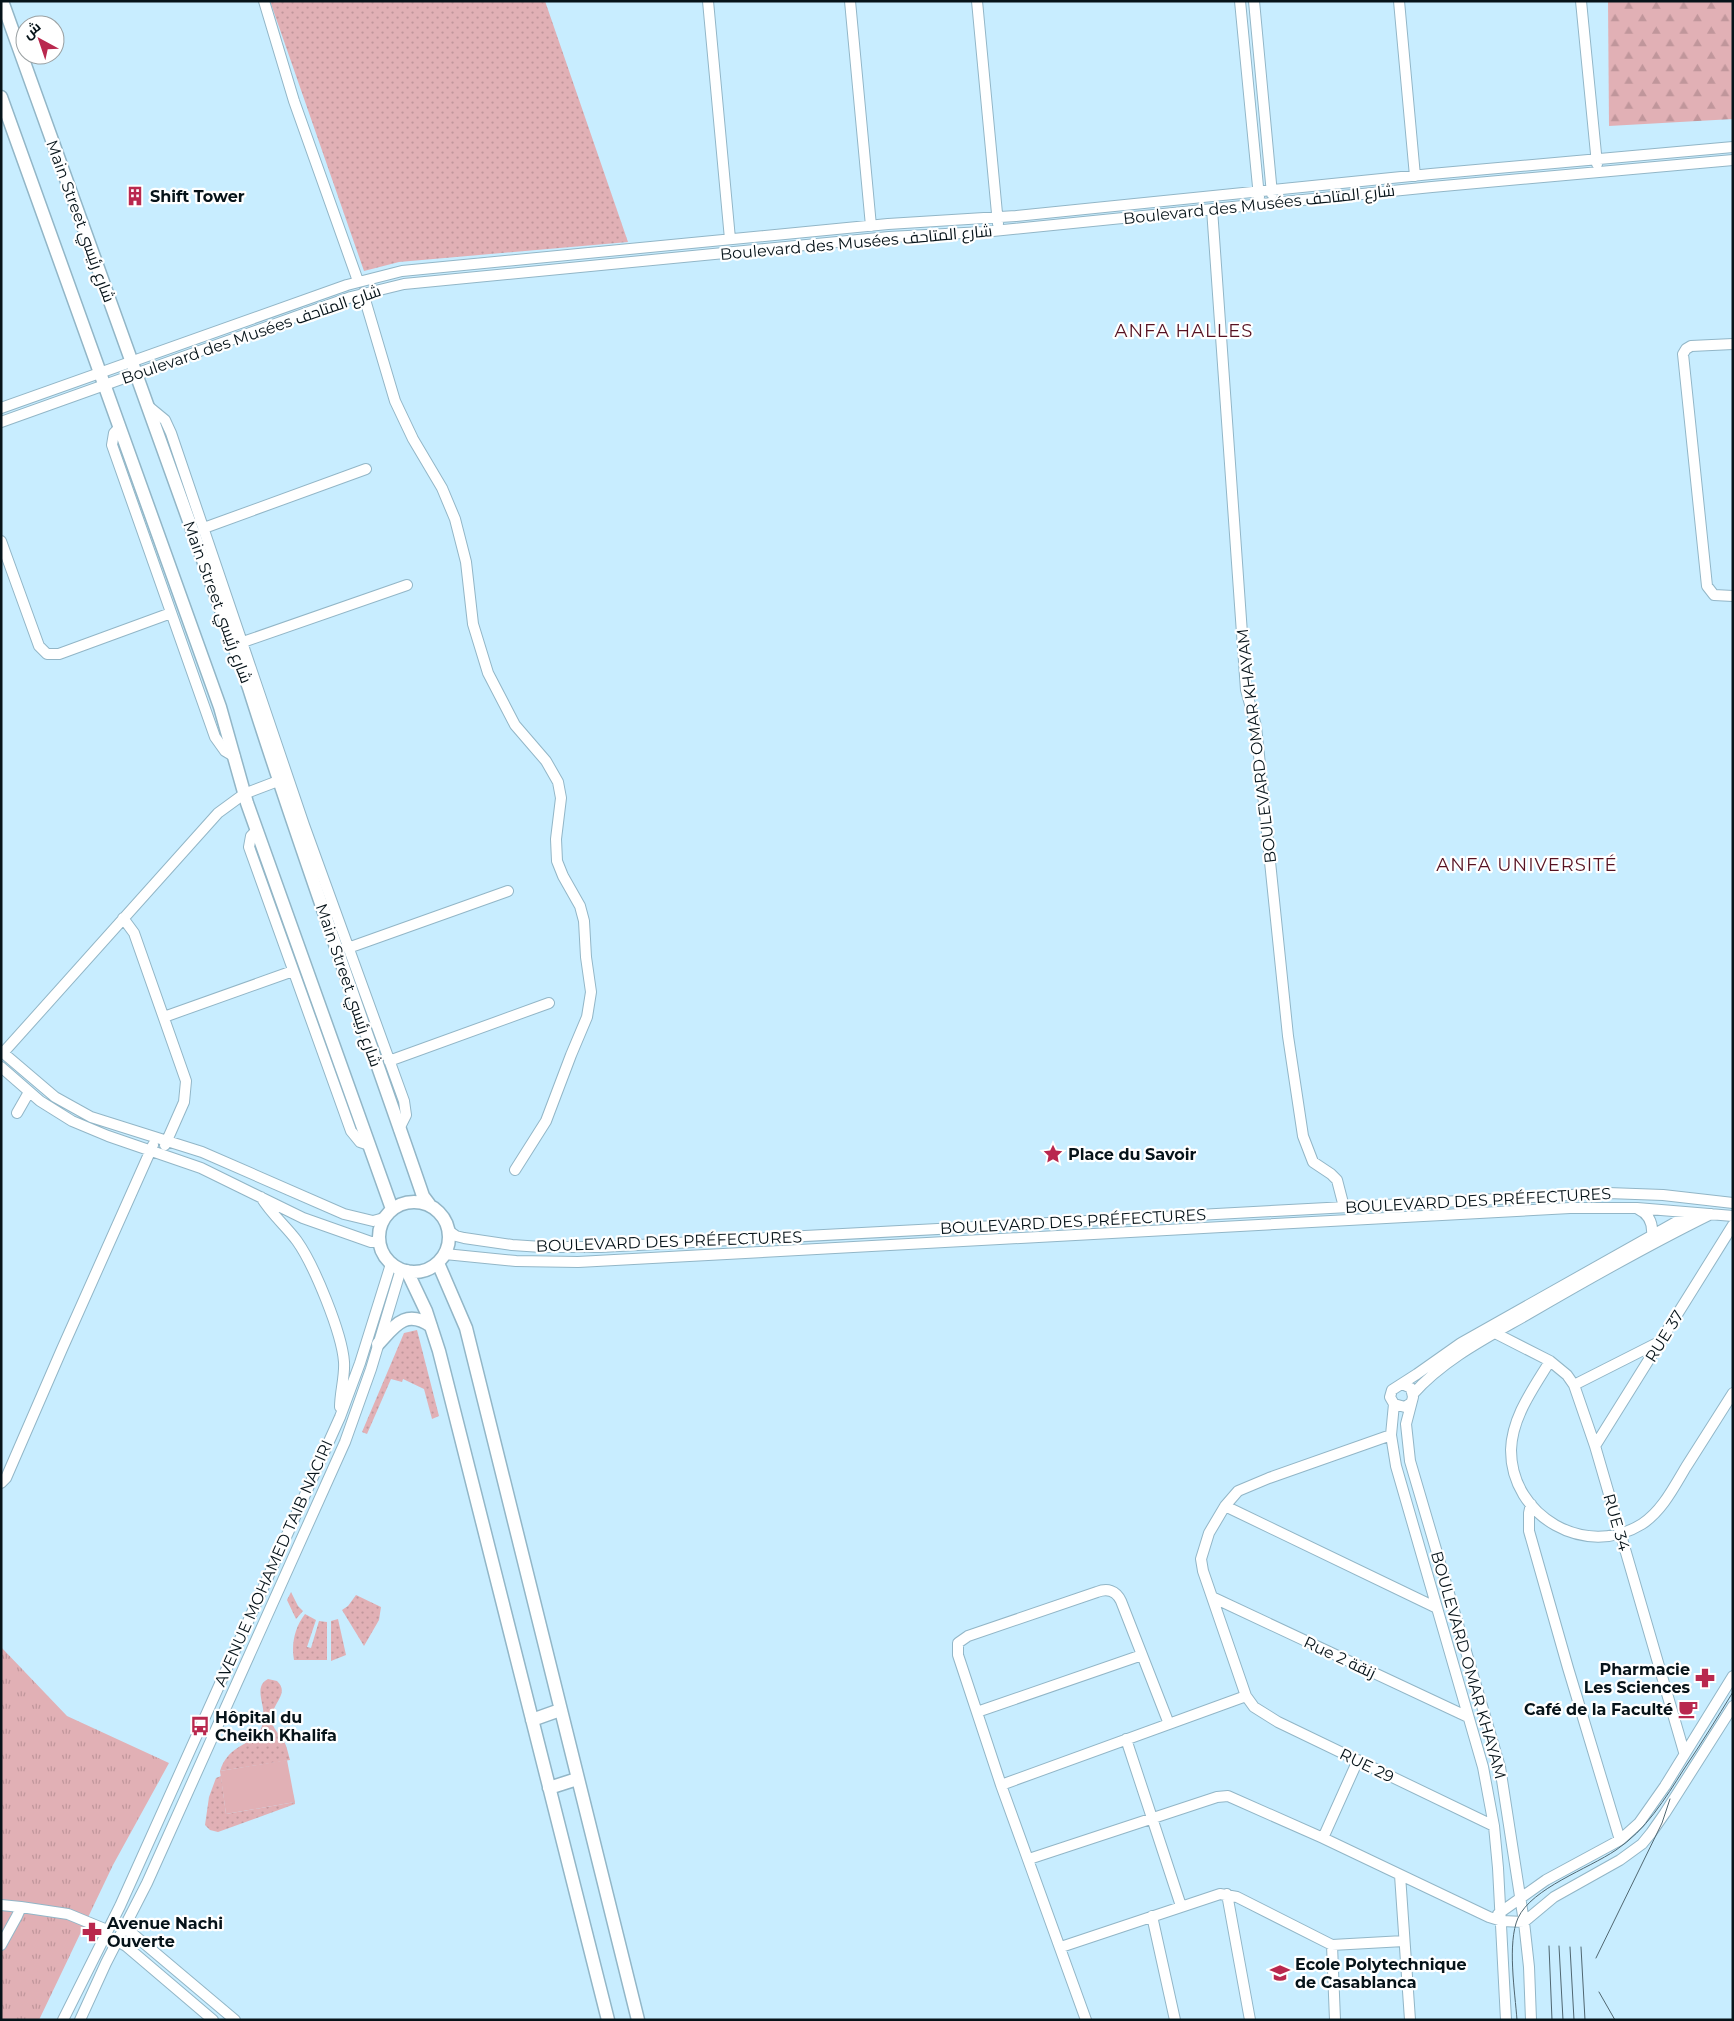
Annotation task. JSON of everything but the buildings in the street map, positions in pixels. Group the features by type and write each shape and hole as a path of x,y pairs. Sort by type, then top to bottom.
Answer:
{"main road":[{"name":"Main Street شارع رئيسي","path":"2,1 249,688 278,781 399,1129 423,1196 429,1204"},
{"name":"Main Street شارع رئيسي","path":"1,97 220,707 256,831 369,1146 388,1214"},
{"path":"400,1268 420,1272 441,1259 449,1243 449,1231 442,1215 429,1204 410,1201 388,1214 379,1230 379,1242 383,1254 400,1268 431,1326 476,1492 608,2020"},
{"path":"441,1259 466,1328 638,2020"},
{"path":"378,1344 392,1326 401,1321 416,1319 431,1326"},
{"path":"532,1720 560,1710"},
{"path":"549,1788 577,1779"}],"street":[{"path":"264,1 310,149 358,281"},
{"path":"708,1 730,239"},
{"path":"850,1 871,226"},
{"path":"977,1 999,230"},
{"path":"1240,1 1260,204"},
{"path":"1254,1 1273,202"},
{"path":"1399,1 1415,176"},
{"path":"1581,1 1598,172"},
{"name":"Boulevard des Musées شارع المتاحف","path":"1,408 133,367 358,281 416,269 871,226 998,217 1271,189 1733,147"},
{"name":"Boulevard des Musées شارع المتاحف","path":"133,367 363,293 424,282 889,237 999,230 1273,202 1733,160"},
{"name":"BOULEVARD OMAR KHAYAM","path":"1212,209 1246,690 1256,726 1291,1065 1307,1151 1317,1166 1337,1180 1340,1207 1337,1220"},
{"path":"363,293 395,401 413,439 442,488 455,519 466,562 473,624 488,673 515,725 546,761 558,782 560,806 556,854 560,869 580,906 584,921 586,957 591,992 587,1017 546,1121 515,1170"},
{"path":"1733,344 1690,346 1683,354 1707,586 1714,595 1733,596"},
{"name":"Boulevard des Musées شارع المتاحف","path":"1,422 102,378"},
{"path":"148,406 160,414 169,426 304,825 406,1111 405,1120 399,1129"},
{"path":"120,427 114,433 112,445 215,737 221,747 234,757"},
{"path":"204,528 366,470"},
{"path":"1,541 39,646 47,654 59,654 171,613"},
{"path":"243,642 407,586"},
{"path":"278,781 244,794 218,813 2,1052 45,1089 79,1112 104,1122 202,1152 338,1212 373,1220 388,1214"},
{"path":"256,831 251,836 249,847 350,1130 360,1142 369,1146"},
{"path":"348,948 508,891"},
{"path":"1,1483 6,1478 62,1349 156,1151 167,1140 184,1102 187,1088 185,1074 134,933 123,918"},
{"path":"164,1017 293,971"},
{"path":"389,1061 549,1003"},
{"path":"1,1067 29,1092 54,1111 72,1121 108,1136 201,1168 316,1223 371,1242 379,1242"},
{"path":"18,1113 29,1092"},
{"path":"156,1137 156,1151"},
{"name":"BOULEVARD DES PRÉFECTURES","path":"449,1231 456,1236 473,1240 557,1248 1608,1193 1663,1195 1733,1203"},
{"path":"260,1196 304,1252 314,1271 337,1333 343,1352 344,1371 340,1417"},
{"path":"1402,1384 1408,1386 1412,1399 1404,1407 1394,1404 1390,1397 1392,1390 1461,1343 1692,1213 1697,1208 1700,1200"},
{"path":"1711,1214 1719,1201"},
{"name":"BOULEVARD DES PRÉFECTURES","path":"441,1259 564,1262 1570,1208 1638,1208 1733,1216"},
{"path":"1638,1208 1651,1221 1652,1235"},
{"name":"BOULEVARD DES PRÉFECTURES","path":"1412,1399 1424,1382 1460,1354 1674,1231 1711,1214"},
{"path":"1067,1222 1068,1234"},
{"name":"RUE 37","path":"1595,1446 1733,1225"},
{"name":"AVENUE MOHAMED TAIB NACIRI","path":"63,2020 108,1929 340,1417 360,1363 400,1268"},
{"name":"AVENUE MOHAMED TAIB NACIRI","path":"80,2020 147,1883 345,1442 363,1394 400,1268"},
{"name":"RUE 34","path":"1495,1333 1550,1361 1567,1375 1574,1385 1595,1446 1684,1752"},
{"path":"1574,1385 1662,1340"},
{"path":"1550,1361 1523,1405 1517,1419 1513,1434 1512,1463 1516,1477 1531,1504 1546,1520 1565,1531 1587,1536 1620,1533 1644,1523 1655,1513 1733,1393"},
{"name":"BOULEVARD OMAR KHAYAM","path":"1412,1399 1406,1424 1410,1461 1500,1767 1516,1865 1519,1900 1524,1922 1529,1967 1531,2020"},
{"name":"BOULEVARD OMAR KHAYAM","path":"1394,1404 1391,1435 1403,1490 1483,1767 1494,1826 1502,1917 1506,2020"},
{"path":"1001,1785 1246,1696 1201,1560 1209,1533 1225,1506 1238,1491 1247,1486 1391,1435"},
{"path":"1531,1504 1529,1531 1620,1840"},
{"path":"1225,1506 1437,1608"},
{"path":"1086,2020 1001,1785 957,1651 961,1640 1101,1590 1113,1592 1121,1600 1169,1724"},
{"name":"Rue 2 زنقة","path":"1212,1597 1468,1717"},
{"path":"977,1712 1142,1656"},
{"path":"1502,1917 1519,1900 1546,1880 1620,1840 1638,1823 1649,1810 1733,1676"},
{"name":"RUE 29","path":"1246,1696 1254,1707 1278,1722 1494,1826"},
{"path":"1029,1859 1217,1797 1228,1796 1323,1838 1478,1912 1524,1922 1554,1897 1620,1860 1642,1844 1665,1813 1733,1706"},
{"path":"1126,1740 1181,1906"},
{"path":"1323,1838 1358,1760"},
{"path":"1400,1875 1410,2020"},
{"path":"1061,1947 1213,1895 1227,1894 1237,1897 1332,1945 1404,1941"},
{"path":"1227,1894 1250,2020"},
{"path":"1,1905 21,1906 68,1914 108,1929 124,1928 235,2020"},
{"path":"1,1945 21,1906"},
{"path":"1152,1916 1175,2020"},
{"path":"108,1929 117,1941 126,1946 213,2020"},
{"path":"1332,1945 1335,2020"}],"green space":[{"path":"270,1 545,1 628,242 399,262 364,271"},
{"path":"1608,1 1733,1 1733,119 1609,126"},
{"path":"417,1330 439,1416 432,1419 424,1389 403,1379 402,1382 391,1379 367,1434 362,1432 404,1333"},
{"path":"291,1592 298,1606 303,1611 296,1619 287,1600"},
{"path":"356,1595 381,1607 379,1620 364,1646 342,1610 348,1606"},
{"path":"305,1614 316,1620 307,1647 311,1648 319,1621 327,1622 327,1660 294,1660 295,1636"},
{"path":"338,1619 346,1655 331,1661 331,1621"},
{"path":"1,1647 67,1716 169,1763 113,1865 39,2020 1,2020"},
{"path":"268,1679 277,1681 281,1686 281,1695 272,1714 272,1723 284,1741 290,1760 220,1771 224,1762 235,1749 259,1732 264,1719 260,1693 263,1683"},
{"path":"287,1760 295,1802 226,1814 220,1771"},
{"path":"221,1776 226,1814 295,1802 295,1804 218,1832 210,1830 205,1825 209,1797 216,1778"}],"tram line":[{"path":"1517,2020 1512,1954 1515,1928 1518,1918 1525,1907 1548,1888 1616,1850 1637,1833 1662,1803 1733,1692"},
{"path":"1596,1958 1662,1823 1670,1799"},
{"path":"1549,1946 1552,2020"},
{"path":"1559,1946 1563,2020"},
{"path":"1570,1947 1574,2020"},
{"path":"1581,1947 1585,2020"},
{"path":"1599,1992 1615,2020"}],"place":[{"name":"Shift Tower","path":"135,196"},
{"name":"Place du Savoir","path":"1053,1154"},
{"name":"Pharmacie Les Sciences","path":"1705,1678"},
{"name":"Café de la Faculté","path":"1688,1709"},
{"name":"Hôpital du Cheikh Khalifa","path":"200,1726"},
{"name":"Avenue Nachi Ouverte","path":"92,1932"},
{"name":"Ecole Polytechnique de Casablanca","path":"1280,1973"}],"district":[{"name":"ANFA HALLES","path":"1184,331"},
{"name":"ANFA UNIVERSITÉ","path":"1527,865"}]}
